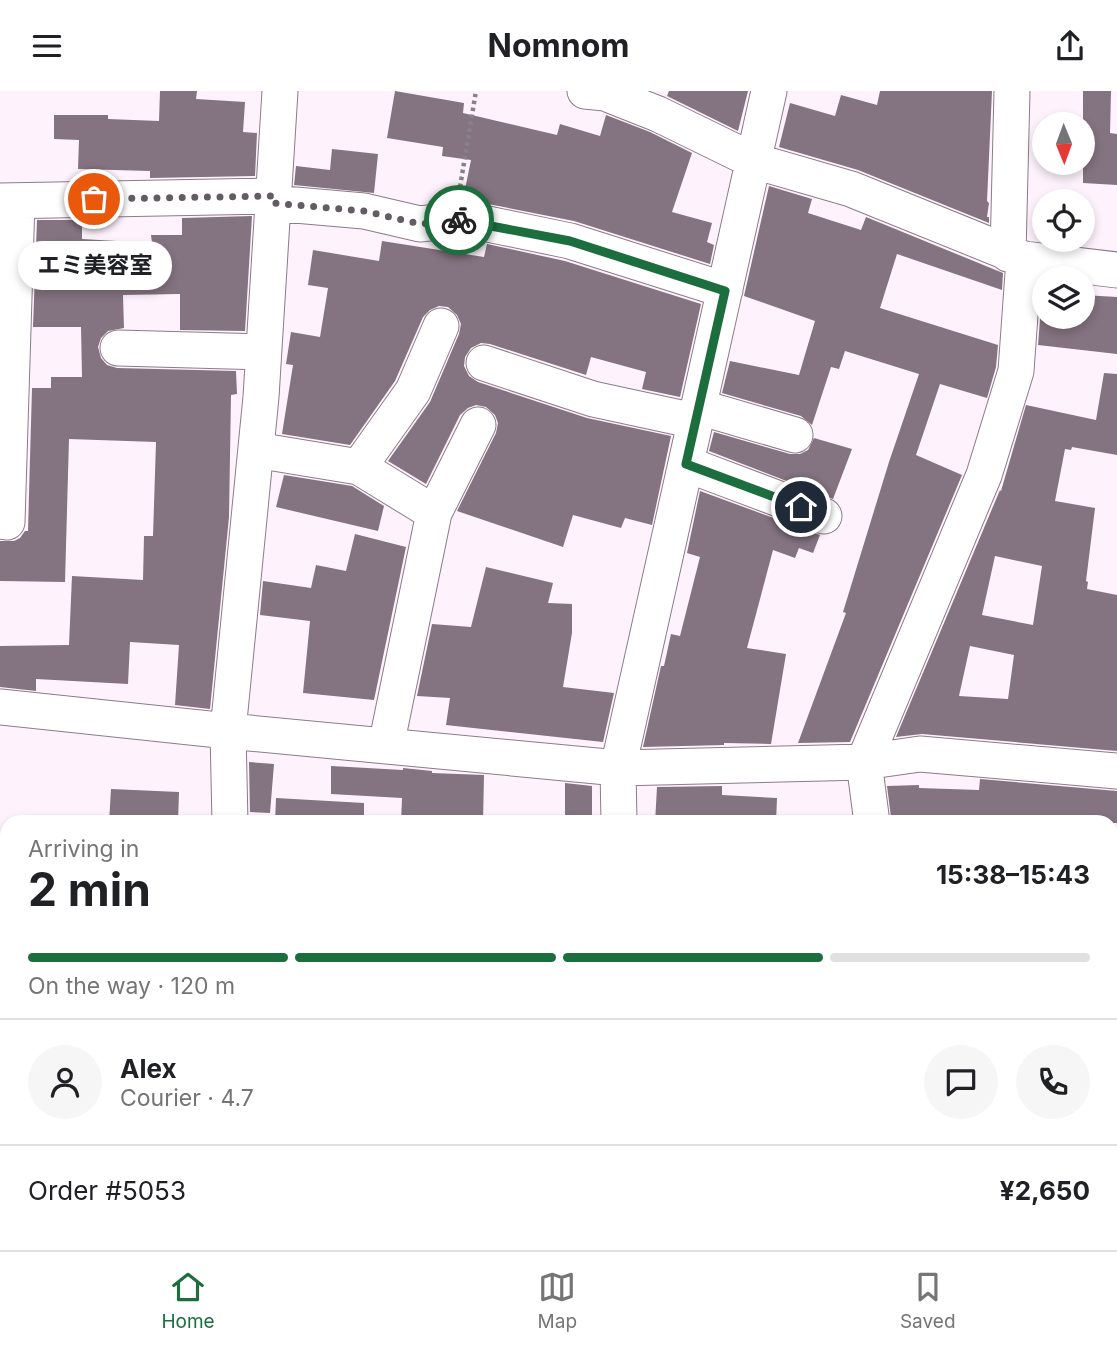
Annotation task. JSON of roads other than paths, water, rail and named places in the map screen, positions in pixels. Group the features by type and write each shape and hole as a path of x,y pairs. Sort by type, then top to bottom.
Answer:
{"street":[{"path":"230,815 228,731 256,450 280,91"},
{"path":"585,91 605,93 658,114 754,161 851,189 1016,256 1117,270"},
{"path":"620,815 618,768 769,91"},
{"path":"871,815 864,762 984,475 1016,371 1012,91"},
{"path":"0,521 7,522 9,201 272,199 364,211 420,224 459,220 570,241 725,291"},
{"path":"359,467 413,391 442,326"},
{"path":"118,348 263,352"},
{"path":"484,363 593,399 697,414 795,435"},
{"path":"386,746 434,513 478,425"},
{"path":"256,450 359,467 434,513"},
{"path":"686,464 824,516"},
{"path":"0,707 618,768 864,762 920,754 1117,771"}],"place":[{"name":"エミ美容室","path":"94,199"}]}
